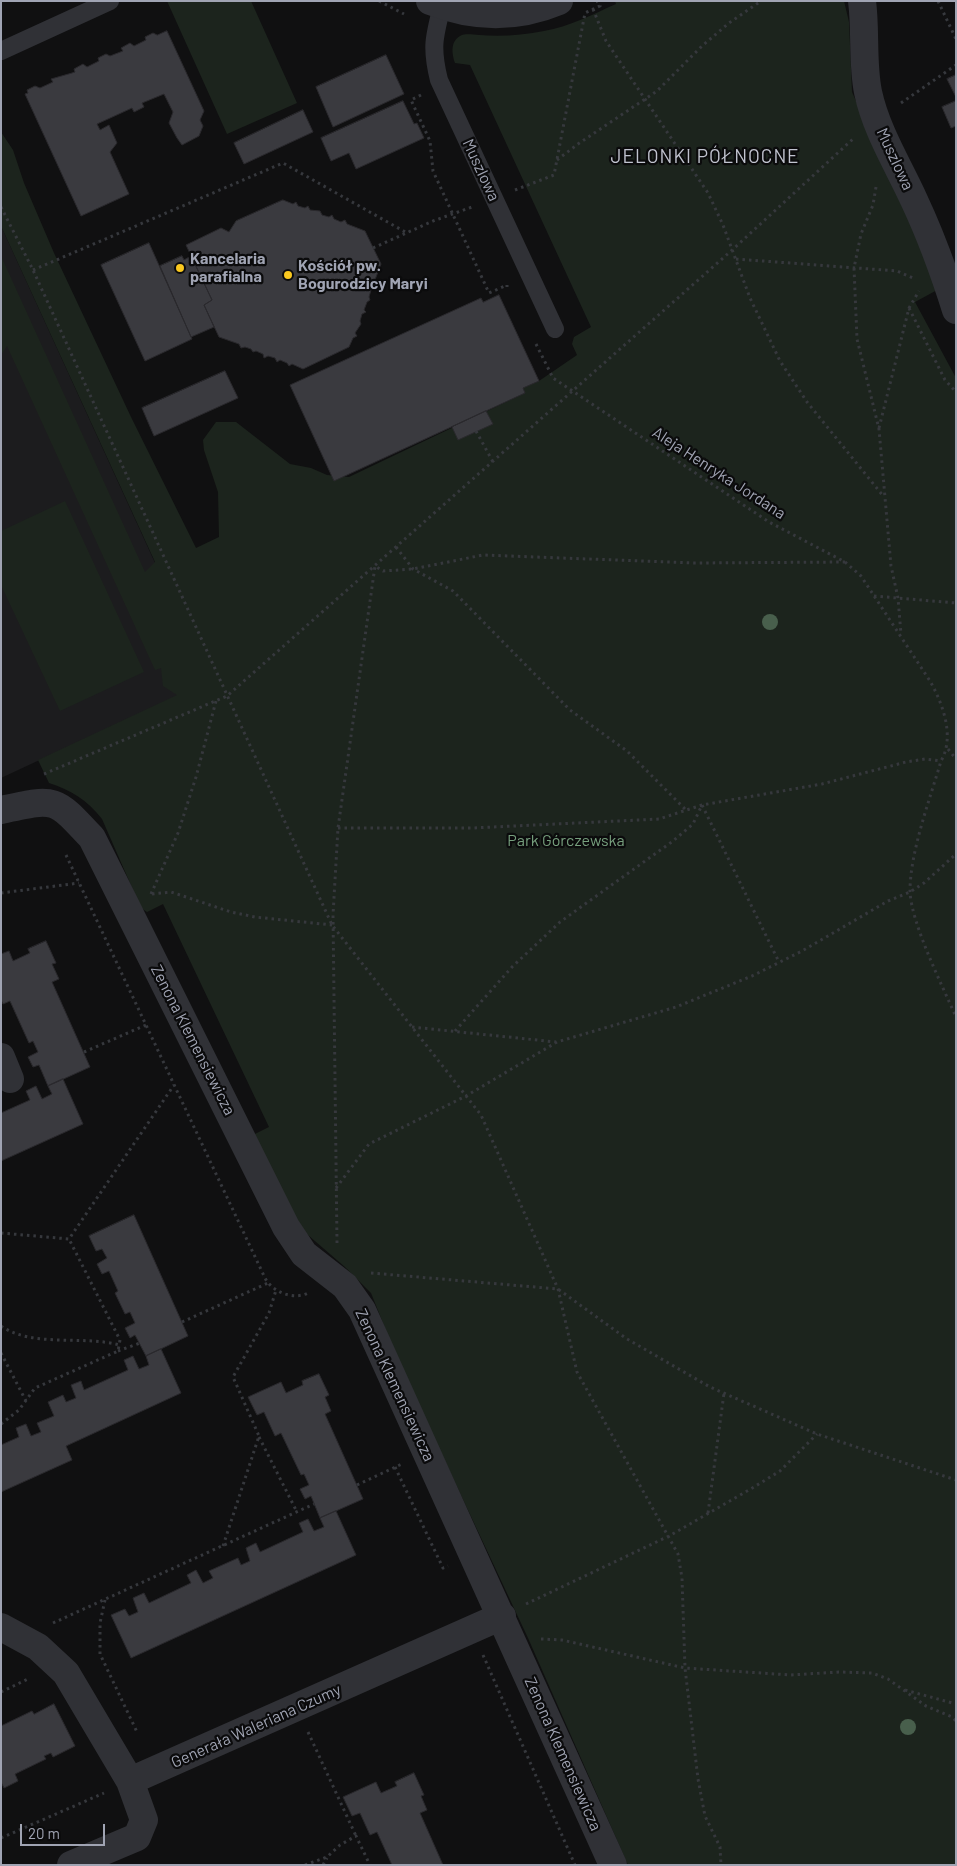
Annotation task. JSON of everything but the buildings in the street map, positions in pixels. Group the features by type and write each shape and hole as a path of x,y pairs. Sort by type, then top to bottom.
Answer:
{"street":[{"path":"427,8 471,14 498,14 545,7 560,1"},
{"name":"Muszlowa","path":"862,1 868,92 877,120 940,260 956,310"},
{"name":"Zenona Klemensiewicza","path":"1,810 49,802 64,807 92,838 286,1227 304,1254 345,1286 362,1310 613,1865"},
{"name":"Generała Waleriana Czumy","path":"130,1781 471,1629 507,1627"},
{"path":"11,1632 38,1647 66,1673 130,1781 144,1820 138,1837 71,1865"}],"lane":[{"path":"1,51 110,1"},
{"name":"Muszlowa","path":"427,8 436,31 433,56 439,80 555,329"}],"path":[{"path":"379,1 427,8"},
{"path":"373,248 452,214 554,175 585,13 600,6 597,1"},
{"path":"556,160 646,98 682,68 702,46 729,23 761,1"},
{"path":"938,1 956,39"},
{"path":"593,9 606,41 646,98 708,194 723,225 731,251 750,298 780,361 806,402 884,497"},
{"path":"36,777 227,696 877,120 956,64"},
{"path":"424,93 411,100 430,141 433,171 489,293 506,285 511,294"},
{"path":"33,270 283,162 407,233"},
{"path":"877,181 873,205 862,234 854,268 857,339 879,429 891,566 898,598 900,634"},
{"path":"1,207 33,270 332,925 481,1115 558,1289 577,1372 678,1554 682,1578 684,1668 698,1779 705,1816 720,1847 721,1865"},
{"path":"736,260 897,271 924,283"},
{"path":"879,429 909,308 940,260"},
{"path":"909,308 945,380 956,392"},
{"name":"Aleja Henryka Jordana","path":"532,336 553,378 769,522 845,562 862,576 939,696 944,713 948,749"},
{"path":"476,432 493,462"},
{"path":"396,548 413,569 453,591 570,710 627,751 686,810"},
{"path":"375,566 383,570 413,569 483,555 694,564 845,562"},
{"path":"337,1250 332,925 338,828 375,566"},
{"path":"874,596 956,603"},
{"path":"150,894 178,833 196,777 216,701"},
{"path":"956,759 948,749 941,761 912,866 910,892 918,926 956,1017"},
{"path":"338,828 473,828 650,820 659,819 702,805 822,784 906,762 941,761"},
{"path":"702,805 779,962"},
{"path":"456,1031 512,967 560,922 673,841 693,824 702,805"},
{"path":"63,848 268,1283 276,1290 288,1295 301,1297 314,1290"},
{"path":"336,1189 369,1144 466,1096 557,1042 676,1007 779,962 888,900 910,892 924,883 956,854"},
{"path":"1,893 79,883"},
{"path":"120,893 150,894 171,892 231,912 255,917 332,925"},
{"path":"84,1052 146,1025"},
{"path":"412,1027 557,1042"},
{"path":"69,1238 174,1085"},
{"path":"1,1233 69,1238"},
{"path":"69,1238 120,1340 118,1350"},
{"path":"361,1272 558,1289 628,1339 724,1393 817,1434 956,1480"},
{"path":"182,1322 268,1283"},
{"path":"276,1290 269,1313 233,1377 258,1436 297,1512"},
{"path":"1,1326 6,1330 37,1338 80,1342 102,1340 118,1345"},
{"path":"1,1424 19,1410 35,1388 118,1350 140,1343"},
{"path":"1,1353 26,1401"},
{"path":"708,1513 724,1393"},
{"path":"507,1627 780,1471 817,1434"},
{"path":"222,1547 258,1436"},
{"path":"11,1632 105,1599 314,1504"},
{"path":"105,1599 100,1624 100,1654 154,1770"},
{"path":"507,1627 684,1668 792,1675 839,1672 872,1673 888,1679 926,1706 952,1717 956,1721"},
{"path":"471,1629 575,1865"},
{"path":"902,1688 956,1704"},
{"path":"297,1707 370,1865"},
{"path":"1,1838 130,1781"},
{"path":"323,1865 340,1845 356,1836"},
{"path":"305,1865 327,1858"}],"shaded area":[{"path":"1,226 209,681 1,778"}],"green space":[{"path":"167,1 251,1 297,103 227,134"},
{"name":"Park Górczewska","path":"615,1 844,1 849,22 852,92 939,289 915,302 956,378 956,1865 628,1865 528,1638 399,1363 371,1293 345,1267 301,1229 253,1135 269,1127 163,904 147,912 141,908 102,819 78,796 49,783 38,760 177,695 163,686 161,668 155,670 7,346 1,355 1,256 145,572 155,562 1,226 1,132 13,150 24,183 54,253 131,417 196,548 219,537 218,492 204,450 203,440 216,422 236,422 290,464 311,468 327,475 349,477 525,393 523,388 539,381 577,355 572,344 574,337 591,327 470,65 455,63 453,45 460,36 467,34 495,36 528,34 563,27 616,4"},
{"path":"65,501 144,672 60,711 1,585 1,531"}],"place":[{"name":"Kancelaria parafialna","path":"180,268"},
{"name":"Kościół pw. Bogurodzicy Maryi","path":"288,275"}],"district":[{"name":"JELONKI PÓŁNOCNE","path":"705,157"}]}
